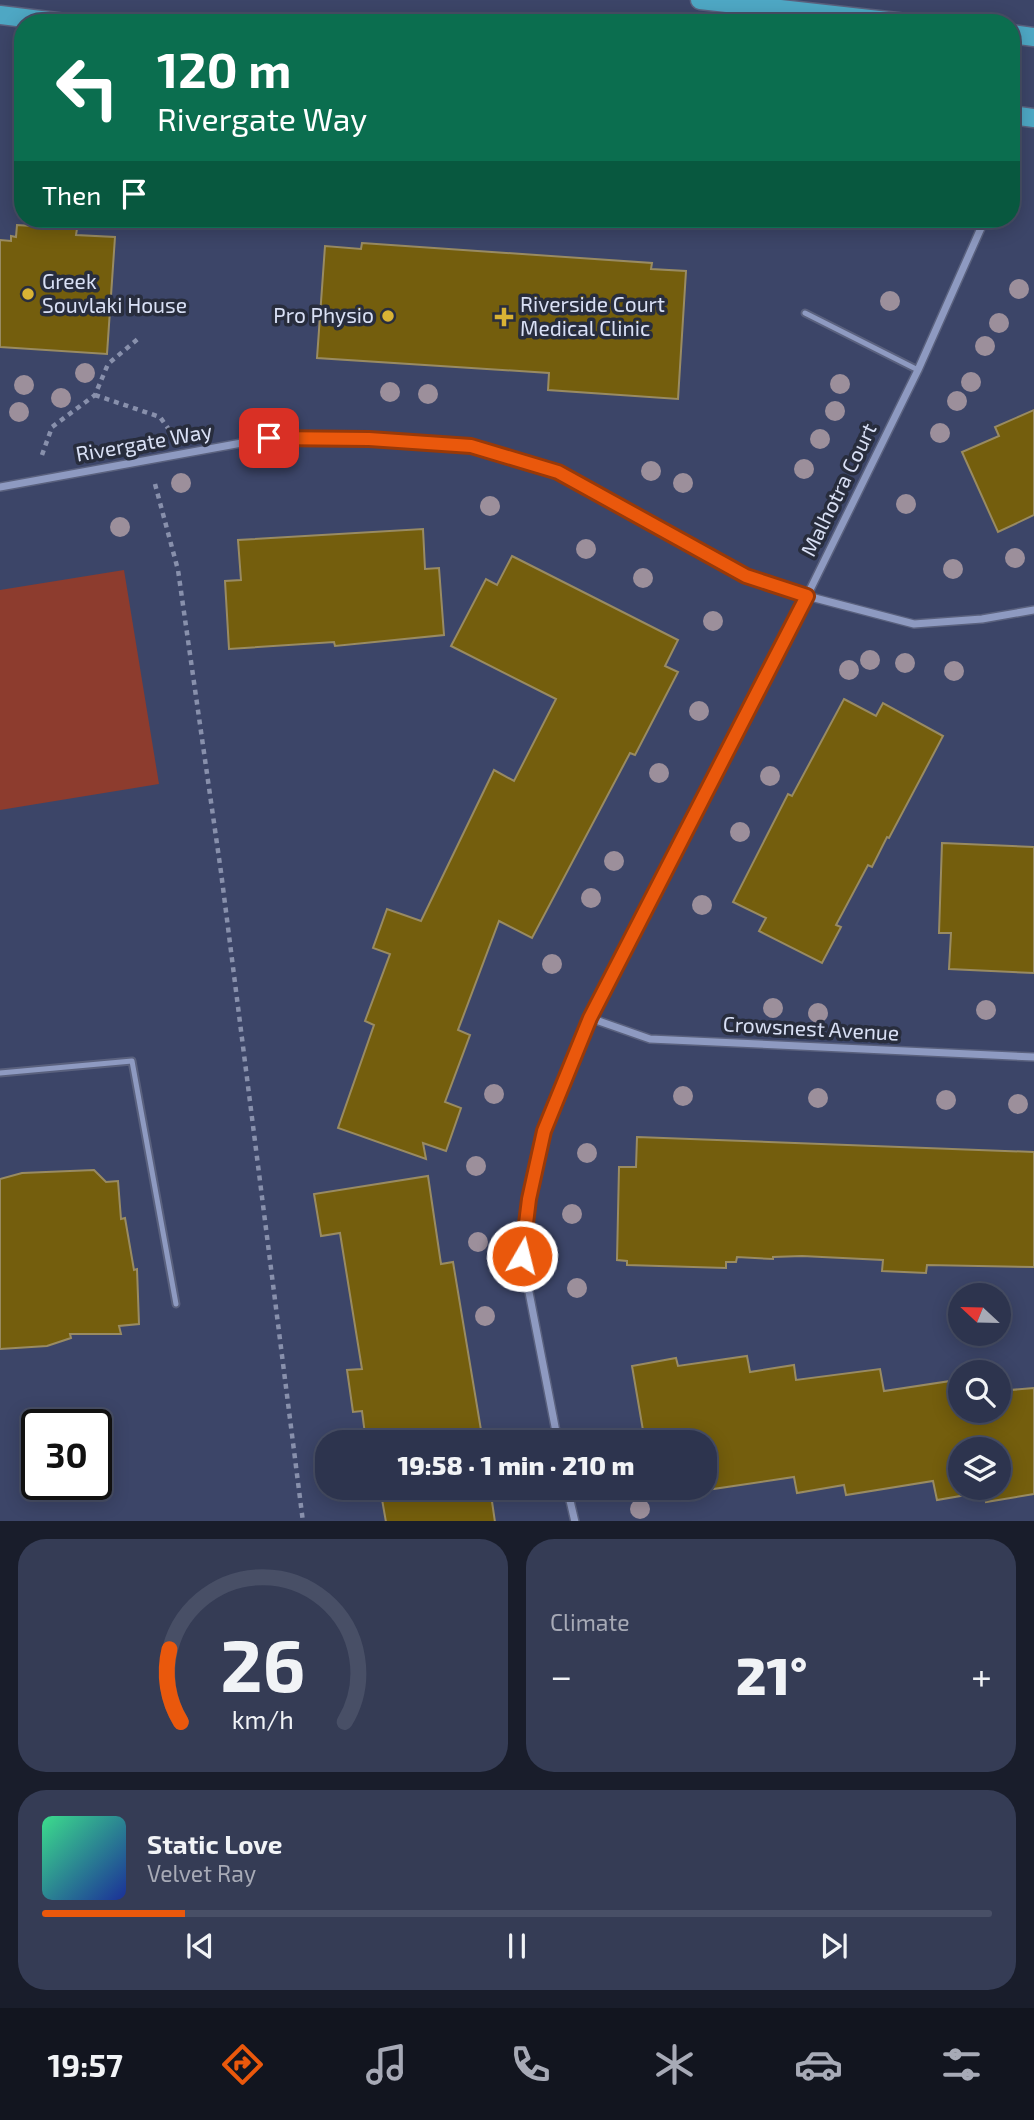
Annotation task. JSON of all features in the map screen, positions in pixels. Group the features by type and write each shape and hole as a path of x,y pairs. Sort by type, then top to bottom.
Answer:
{"main road":[{"path":"699,0 825,14"}],"street":[{"name":"Malhotra Court","path":"556,1430 522,1256 529,1199 544,1131 590,1018 807,596 918,370 981,228"},
{"name":"Rivergate Way","path":"0,487 269,438 369,439 471,446 558,472 746,576 807,596"},
{"path":"807,596 914,624 982,619 1034,610"},
{"name":"Crowsnest Avenue","path":"590,1018 650,1039 1034,1057"},
{"path":"570,1500 575,1521"}],"lane":[{"path":"805,313 918,370"},
{"path":"0,1073 132,1061 176,1304"}],"path":[{"path":"39,480 43,444 52,427 95,395 108,365 139,338"},
{"path":"95,395 160,417 166,422 180,454"},
{"path":"149,460 178,570 221,872 303,1521"}],"shaded area":[{"path":"124,570 159,784 0,810 0,590"}],"building":[{"path":"17,228 62,228 77,229 76,235 115,237 107,354 0,347 0,240 11,241 11,236 16,237"},
{"path":"362,243 652,263 651,269 686,271 678,399 548,390 549,373 317,358 325,246 361,249"},
{"path":"1034,410 1034,515 998,532 962,452 999,436 995,427"},
{"path":"423,529 425,569 439,568 444,635 335,646 334,642 229,649 225,581 241,580 238,540"},
{"path":"512,556 678,640 665,666 678,672 635,755 630,753 532,938 499,921 458,1030 470,1035 445,1102 461,1108 446,1151 423,1143 426,1159 338,1128 374,1025 365,1021 390,954 373,948 387,909 421,921 494,770 514,781 556,699 451,646 486,579 497,585"},
{"path":"844,699 876,716 883,703 943,736 889,838 887,837 872,867 868,865 836,925 841,927 822,963 759,931 766,918 733,902 788,794 792,796"},
{"path":"942,843 1034,847 1034,973 949,969 951,933 939,933"},
{"path":"637,1137 1034,1152 1034,1267 927,1265 926,1273 882,1271 883,1260 802,1256 773,1259 737,1257 736,1262 726,1262 726,1268 627,1265 627,1261 617,1260 619,1167 636,1167"},
{"path":"94,1170 106,1182 118,1181 121,1219 125,1218 134,1270 137,1269 139,1324 119,1326 121,1334 70,1334 71,1338 47,1346 0,1349 0,1179 22,1173"},
{"path":"428,1176 441,1264 453,1262 481,1430 364,1430 362,1411 353,1412 347,1370 362,1369 340,1233 321,1236 314,1194"},
{"path":"747,1356 750,1372 794,1365 796,1380 880,1369 884,1391 948,1381 948,1423 1011,1423 1011,1390 1034,1388 1034,1494 1011,1498 1011,1437 948,1437 948,1498 937,1500 933,1481 846,1495 844,1485 797,1493 794,1477 717,1488 717,1430 643,1430 632,1366 676,1358 678,1366"},
{"path":"382,1500 492,1500 495,1521 386,1521"}],"place":[{"name":"Greek Souvlaki House","path":"28,294"},
{"name":"Pro Physio","path":"388,316"},
{"name":"Riverside Court Medical Clinic","path":"504,317"}],"route":[{"path":"269,438 369,439 471,446 558,472 746,576 807,596 590,1018 544,1131 529,1199 522,1256"}]}
